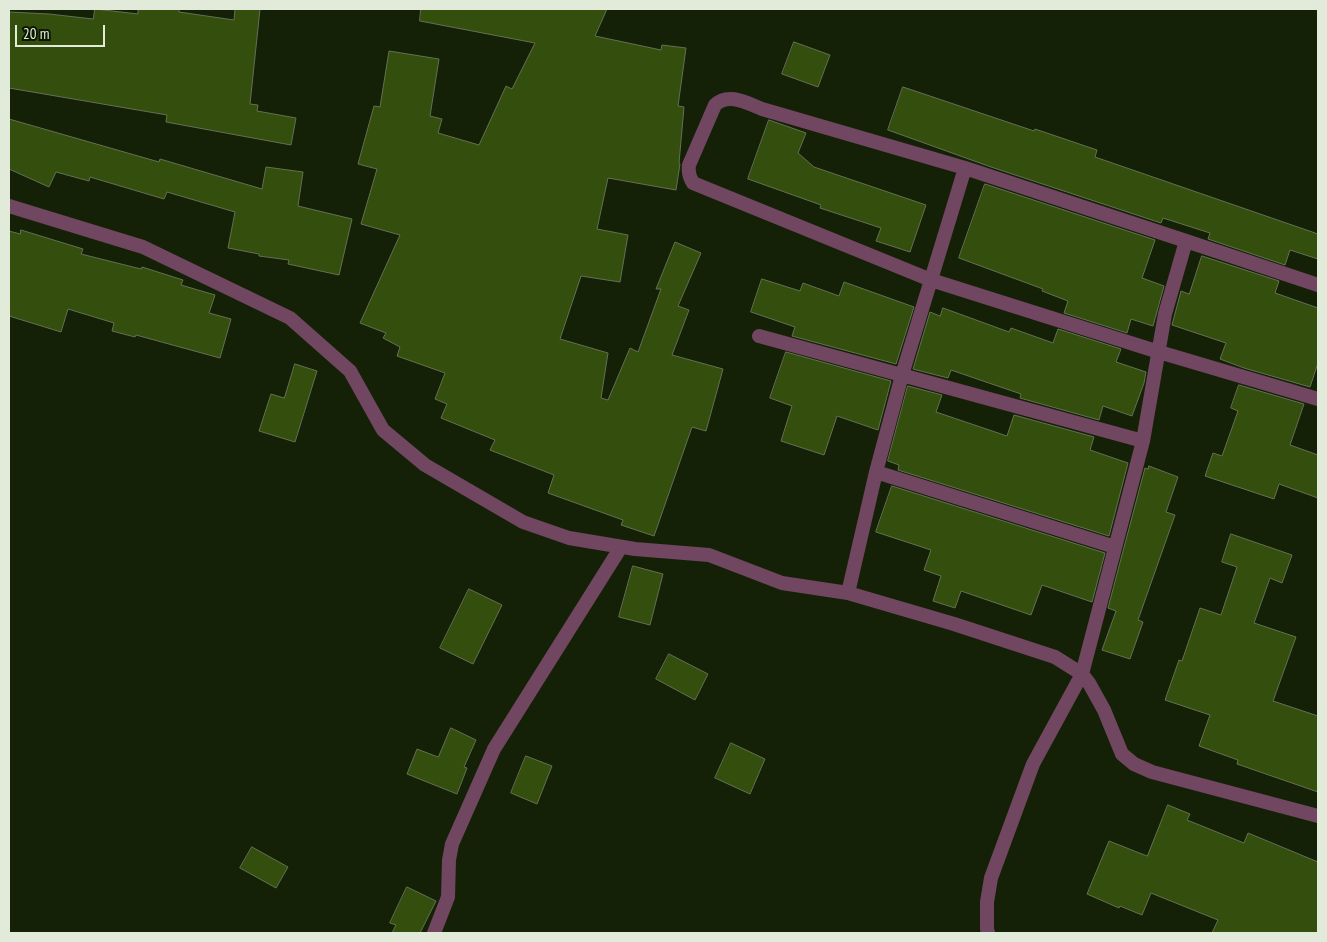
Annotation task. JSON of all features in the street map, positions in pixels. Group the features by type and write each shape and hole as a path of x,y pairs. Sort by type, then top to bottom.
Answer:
{"street":[{"path":"1318,285 965,168 762,109 737,99 728,98 720,100 715,105 689,165 689,178 693,183 931,280 1318,400"},
{"path":"848,593 876,472 902,375 965,168"},
{"path":"9,206 143,247 290,318 350,371 384,430 425,465 524,522 569,538 710,556 782,583 848,593 954,624 1055,658 1082,674 1090,683 1104,710 1122,754 1134,764 1152,772 1318,816"},
{"path":"988,933 986,929 986,902 990,878 1032,764 1082,674 1143,441 1165,314 1186,241"},
{"path":"759,336 1143,441"},
{"path":"876,472 1115,547"},
{"path":"434,933 448,897 449,860 452,844 494,749 621,546"}],"building":[{"path":"95,9 138,14 138,9 179,9 179,12 234,20 235,9 260,9 250,104 258,105 257,111 296,118 291,145 166,122 167,115 9,88 9,12 93,19"},
{"path":"421,9 607,9 595,36 661,50 662,45 686,48 678,106 684,107 676,190 608,178 597,229 628,235 620,282 581,276 560,339 608,353 601,398 608,400 630,348 638,352 661,289 656,289 675,242 701,253 678,306 689,310 672,355 723,369 706,431 692,427 654,536 621,525 623,520 548,493 554,475 490,450 495,440 441,418 447,404 435,399 445,373 397,356 400,347 383,338 386,333 360,323 400,235 361,224 377,169 358,164 374,106 380,107 389,51 439,59 430,116 442,119 438,133 479,145 506,86 512,89 535,43 420,21"},
{"path":"794,42 830,55 818,87 782,74"},
{"path":"903,87 1097,150 1095,157 1318,234 1318,259 1290,250 1285,265 1208,239 1210,233 1163,218 1161,223 991,167 888,130"},
{"path":"9,119 159,162 160,159 262,189 266,167 303,172 298,206 352,219 339,275 288,264 289,260 259,256 259,254 228,248 235,212 167,192 164,199 90,177 89,181 56,172 49,187 9,169"},
{"path":"769,120 806,133 798,153 814,167 926,205 910,252 876,241 881,228 820,208 821,205 748,179"},
{"path":"985,184 1155,240 1142,278 1164,286 1153,326 1131,319 1127,333 1064,313 1068,301 1042,291 1043,289 959,258"},
{"path":"21,230 83,249 81,254 141,269 142,267 183,280 181,285 215,295 209,313 231,319 220,358 136,335 135,337 112,331 114,323 68,309 61,332 9,316 9,231 20,234"},
{"path":"1202,256 1279,281 1275,293 1318,308 1318,363 1310,387 1220,359 1226,343 1172,325 1181,291 1189,294"},
{"path":"762,279 800,291 803,283 839,296 844,282 914,307 896,364 792,336 795,327 751,312"},
{"path":"943,308 1009,332 1011,328 1053,343 1058,329 1121,349 1116,362 1146,372 1132,416 1103,406 1099,420 1020,398 1021,394 951,370 948,378 913,369 930,312 940,316"},
{"path":"786,352 891,381 878,430 837,416 824,455 781,441 792,406 770,398"},
{"path":"295,364 317,371 295,442 259,431 271,394 284,398"},
{"path":"1239,385 1304,404 1290,445 1318,455 1318,498 1279,484 1274,499 1205,476 1213,453 1222,456 1238,411 1231,408"},
{"path":"908,386 942,395 936,412 1007,436 1014,415 1094,437 1090,450 1128,463 1109,536 898,470 899,465 888,461"},
{"path":"1149,466 1178,477 1166,512 1175,515 1138,620 1143,622 1130,659 1102,650 1116,611 1108,608 1145,468 1148,469"},
{"path":"892,486 1105,553 1092,602 1042,585 1031,615 961,591 955,608 933,601 941,576 924,570 931,550 876,532"},
{"path":"1231,534 1292,555 1282,583 1270,578 1254,623 1296,637 1273,701 1318,716 1318,792 1237,764 1238,760 1199,746 1210,715 1165,700 1179,660 1182,661 1200,608 1221,615 1237,567 1222,562"},
{"path":"633,566 663,574 650,625 619,617"},
{"path":"469,589 502,605 473,664 440,648"},
{"path":"669,654 708,674 695,700 656,679"},
{"path":"451,728 476,740 464,767 467,768 457,794 407,774 417,749 438,757"},
{"path":"731,743 765,759 750,794 715,778"},
{"path":"526,756 552,766 537,804 511,793"},
{"path":"1168,805 1190,814 1187,820 1244,843 1248,833 1318,862 1318,933 1212,933 1218,920 1151,893 1142,915 1120,906 1119,908 1087,894 1109,841 1147,856"},
{"path":"252,847 288,867 276,888 240,868"},
{"path":"407,887 436,901 420,933 392,933 396,925 390,923"}]}
